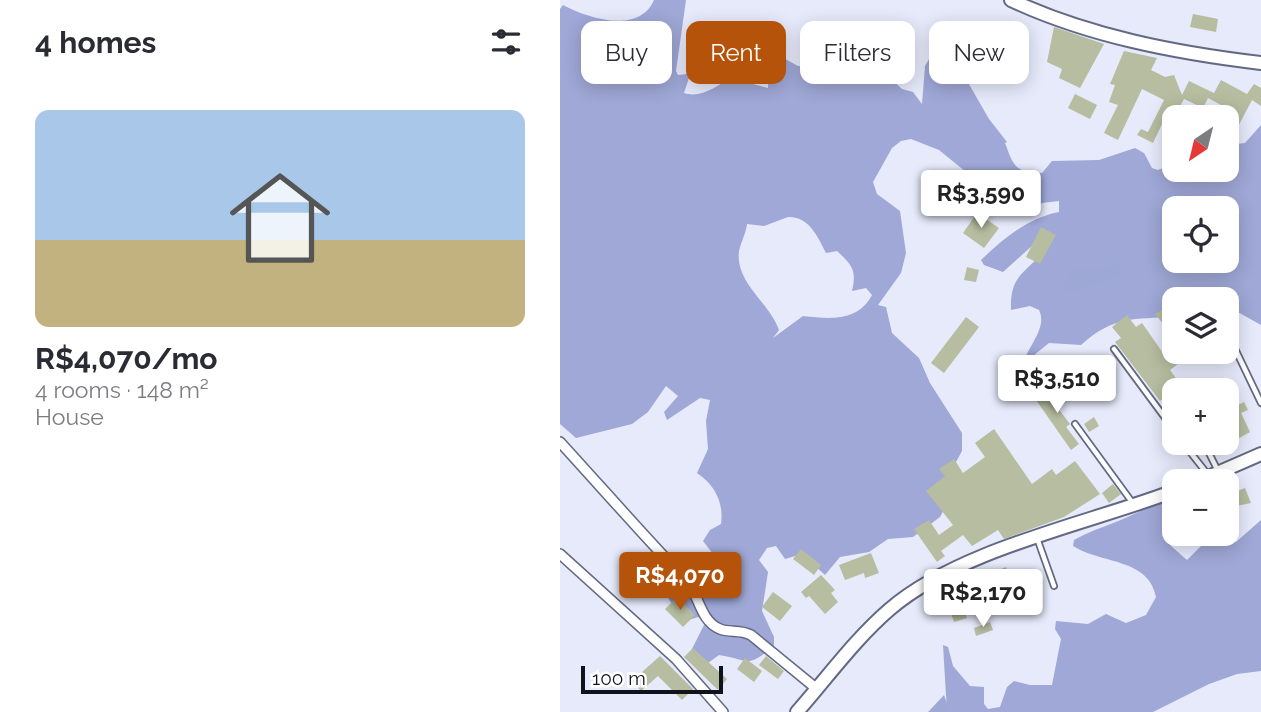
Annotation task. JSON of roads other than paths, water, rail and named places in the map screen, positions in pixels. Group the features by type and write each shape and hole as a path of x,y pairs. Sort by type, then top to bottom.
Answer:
{"street":[{"path":"1011,0 1046,15 1132,41 1261,63"},
{"path":"560,442 687,581 712,623 720,629 740,629 751,635 817,689"},
{"path":"1227,469 1261,454"},
{"path":"797,712 874,624 903,599 944,575 1037,538 1162,496"},
{"path":"560,554 668,652 723,712"}],"lane":[{"path":"1114,349 1162,414"},
{"path":"1239,357 1261,403"},
{"path":"1074,424 1134,506"},
{"path":"1037,538 1054,586"}]}
